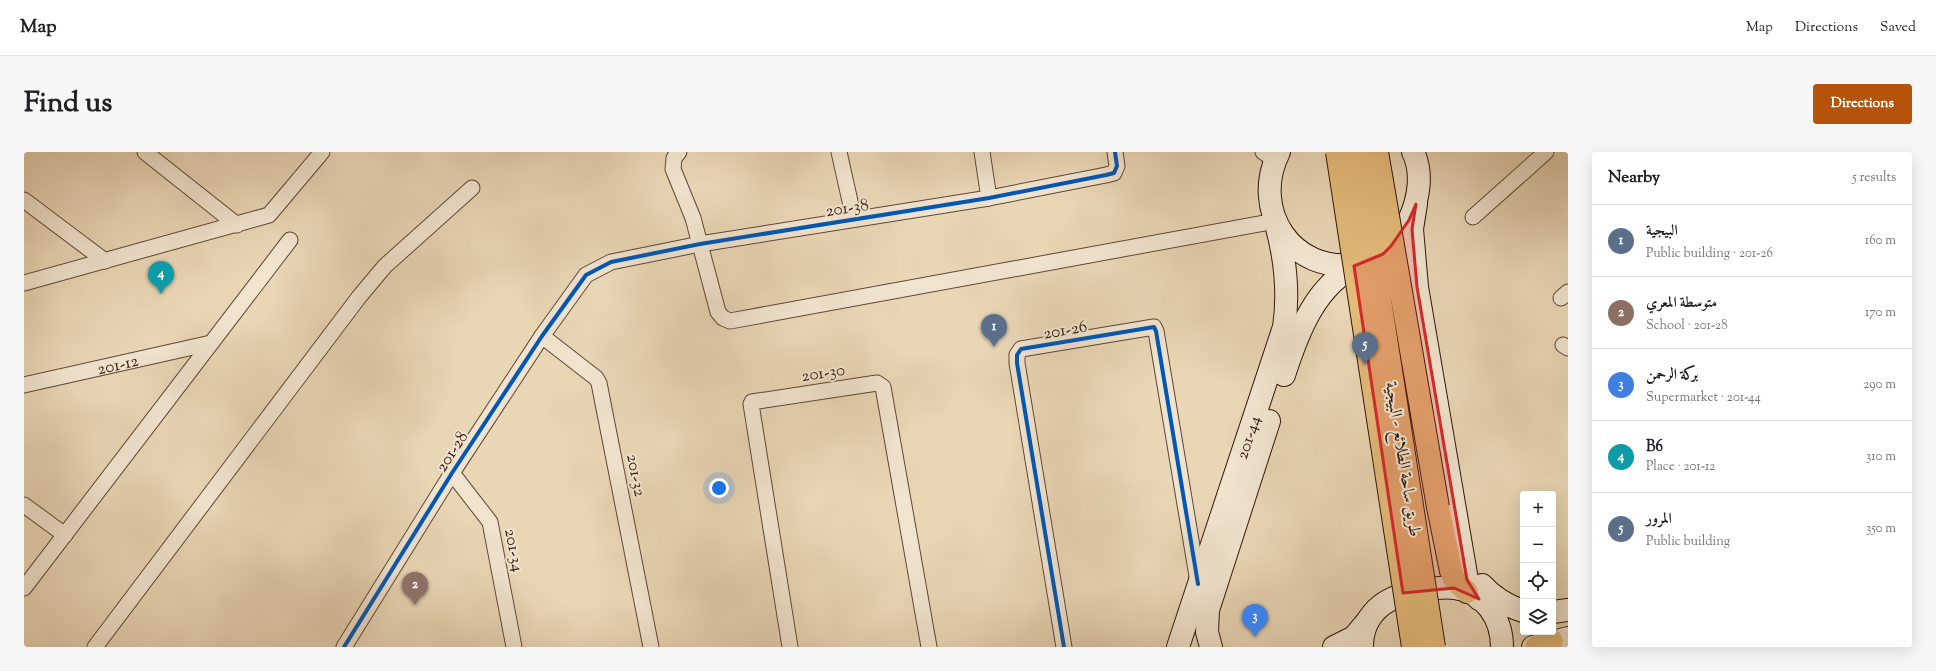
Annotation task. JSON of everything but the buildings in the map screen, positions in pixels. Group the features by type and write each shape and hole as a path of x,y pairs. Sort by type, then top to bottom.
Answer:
{"main road":[{"name":"طريق ساحة الطلائع - البيجية","path":"1337,152 1412,647"},
{"name":"طريق ساحة الطلائع - البيجية","path":"1356,152 1434,647"},
{"path":"1377,152 1438,507 1451,571 1460,586 1478,598 1501,612 1520,615"},
{"path":"1413,152 1419,179 1413,242 1417,287 1462,551 1470,588 1497,619 1502,647"},
{"name":"201-44","path":"1178,647 1284,328 1286,305 1284,263 1270,200 1273,155"},
{"path":"1212,647 1209,643 1206,620 1211,599 1290,356 1304,323 1321,294 1340,274 1383,254 1391,246 1404,229 1416,204"},
{"path":"1276,222 1291,244 1311,259 1335,266 1360,264"},
{"path":"1462,551 1468,566 1488,591 1511,607 1520,610"},
{"path":"1334,647 1354,637 1374,612 1385,602 1408,592 1454,588 1478,598"},
{"path":"1556,612 1568,610"},
{"path":"1362,647 1366,626 1374,612"}],"street":[{"path":"145,152 237,225"},
{"path":"24,283 269,216 322,152"},
{"path":"839,152 854,219"},
{"path":"982,152 990,198"},
{"name":"201-38","path":"586,275 610,262 700,244 990,198 1114,173 1117,166 1115,152"},
{"path":"1473,217 1546,152"},
{"path":"676,155 673,169 690,209 718,312 723,318 730,321 1276,222"},
{"path":"95,647 359,297 391,261 472,188"},
{"path":"24,200 105,261"},
{"path":"24,588 290,240"},
{"name":"201-28","path":"344,647 452,473 542,336 586,275"},
{"name":"201-26","path":"1064,647 1017,363 1017,355 1021,349 1154,327 1156,331 1198,584"},
{"name":"201-32","path":"542,336 596,378 599,383 651,647"},
{"name":"201-12","path":"24,385 211,343"},
{"name":"201-30","path":"790,647 750,404 752,402 877,383 883,387 929,647"},
{"name":"201-34","path":"452,473 490,522 514,647"},
{"path":"24,505 65,535"}],"highlighted area":[{"path":"1416,204 1412,229 1417,287 1467,580 1479,599 1454,588 1403,593 1354,266 1383,254 1391,246 1409,220"}],"cycle path":[{"path":"344,647 452,473 542,336 586,275 611,262 700,244 989,198 1106,175 1114,173 1117,166 1115,152"},
{"path":"1064,647 1017,363 1017,355 1021,349 1154,327 1156,331 1198,584"}],"place":[{"name":"B6","path":"161,294"},
{"name":"البيجية","path":"994,347"},
{"name":"المرور","path":"1365,365"},
{"name":"متوسطة المعري","path":"415,605"},
{"name":"بركة الرحمن","path":"1255,637"}]}
